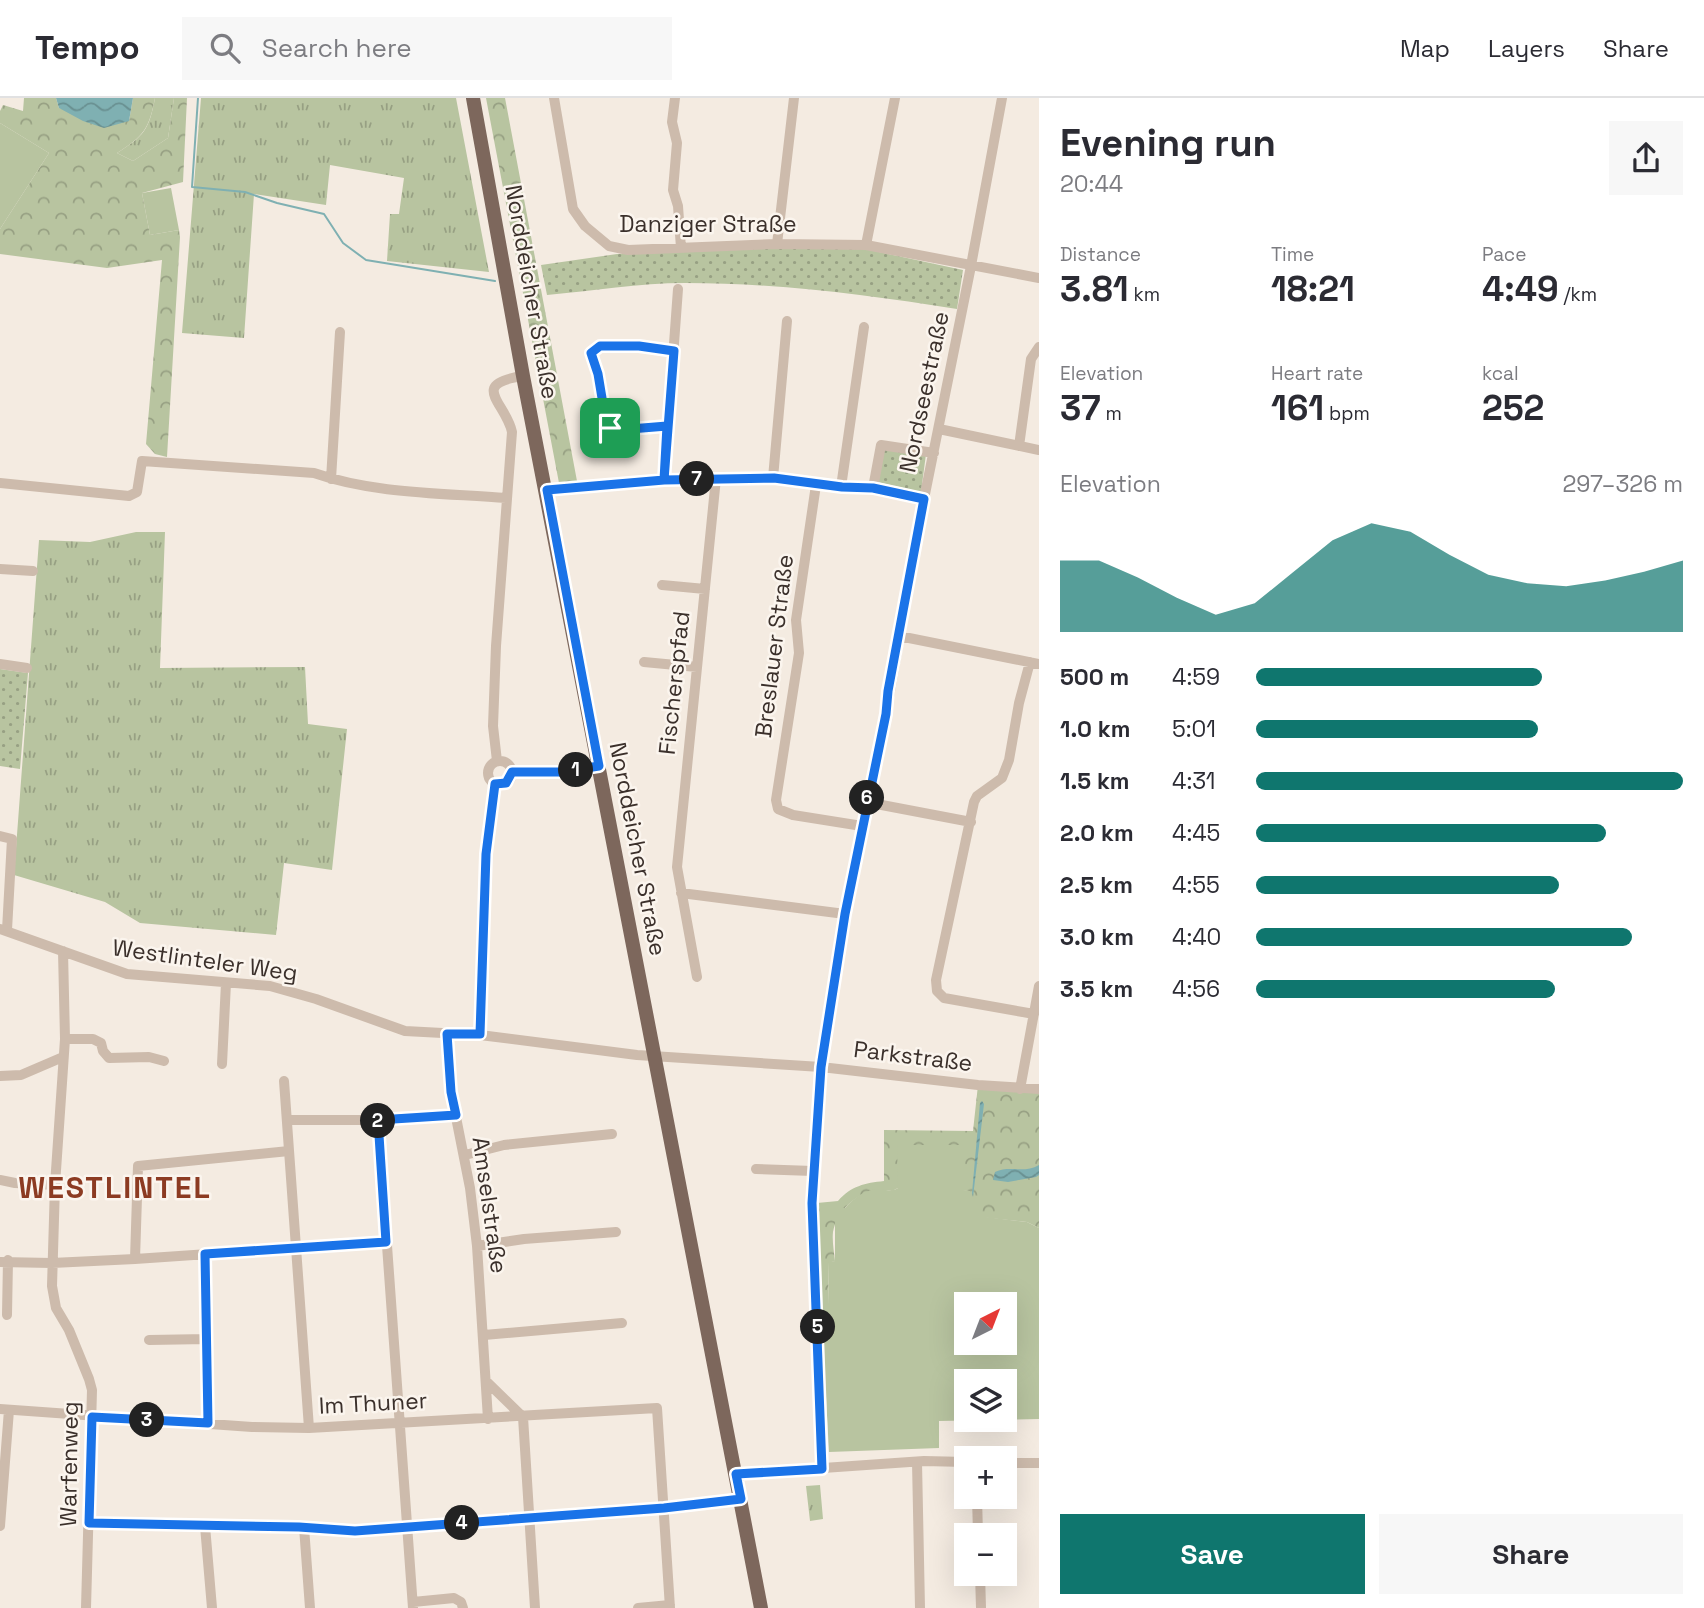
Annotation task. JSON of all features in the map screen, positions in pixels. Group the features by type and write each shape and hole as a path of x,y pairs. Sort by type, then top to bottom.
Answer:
{"main road":[{"name":"Norddeicher Straße","path":"473,98 523,376 761,1608"}],"street":[{"name":"Danziger Straße","path":"554,98 571,202 578,218 609,246 628,250 777,244 866,244 1039,278"},
{"path":"675,98 672,122 677,143 673,190 678,206 681,248"},
{"path":"777,244 794,98"},
{"path":"866,244 895,98"},
{"name":"Nordseestraße","path":"822,1469 812,1203 821,1067 866,802 874,772 924,499 1003,98"},
{"path":"664,480 678,289"},
{"path":"774,478 787,321"},
{"path":"842,487 864,327"},
{"path":"331,479 340,332"},
{"path":"667,426 618,430 610,428 606,422 598,374 591,353 600,346 639,346 674,351"},
{"path":"1019,446 1031,359 1039,347"},
{"path":"497,761 494,712 512,432 509,420 493,397 493,390 504,380 523,376"},
{"path":"939,429 1039,450"},
{"path":"873,488 881,445 933,453"},
{"path":"0,483 129,496 137,492 142,461 314,473 371,487 506,498"},
{"name":"Fischerspfad","path":"697,977 677,867 716,478"},
{"path":"547,490 664,480 774,478 816,485 873,488 924,499"},
{"name":"Breslauer Straße","path":"816,485 796,620 799,653 776,800 778,809 793,815 862,826"},
{"path":"0,569 33,571"},
{"path":"662,585 705,589"},
{"path":"899,636 1035,663 1019,703 1009,761 1002,778 974,802 936,980 937,991 944,998 1034,1014"},
{"path":"644,662 697,667"},
{"path":"0,664 27,668"},
{"path":"497,761 507,763 512,772 506,783 495,784 490,780 488,772 490,765 497,761"},
{"path":"512,772 561,772 599,766"},
{"path":"480,1034 486,854 495,784"},
{"path":"866,802 971,822"},
{"path":"0,836 12,839 4,930"},
{"path":"681,893 845,914"},
{"name":"Westlinteler Weg","path":"4,930 127,974 270,986 294,991 405,1031 480,1034 656,1056"},
{"name":"Warfenweg","path":"63,951 65,1039 51,1286 57,1308 92,1390 86,1608"},
{"path":"222,1063 226,983"},
{"path":"1020,1089 1039,986"},
{"name":"Amselstraße","path":"447,1034 451,1092 464,1155 477,1246 488,1419"},
{"path":"65,1039 93,1039 101,1043 103,1051 110,1058 149,1058 164,1061"},
{"name":"Parkstraße","path":"656,1056 821,1067 1039,1089"},
{"path":"0,1076 21,1075 63,1057"},
{"path":"284,1081 309,1428"},
{"path":"287,1120 378,1120 456,1115"},
{"path":"378,1120 413,1605 454,1598 461,1602 463,1608"},
{"path":"464,1155 504,1145 612,1134"},
{"path":"135,1259 138,1166 289,1152"},
{"path":"756,1169 813,1171"},
{"path":"0,1180 55,1185"},
{"path":"477,1246 524,1239 616,1232"},
{"path":"7,1315 4,1261 52,1263 135,1259 386,1242"},
{"path":"205,1254 208,1423"},
{"path":"484,1335 622,1323"},
{"path":"149,1340 206,1339"},
{"path":"486,1381 523,1417 535,1608"},
{"name":"Im Thuner","path":"5,1409 92,1417 309,1428 657,1408 664,1508"},
{"path":"0,1526 5,1409"},
{"path":"917,1462 920,1608"},
{"path":"736,1474 954,1462"},
{"path":"1017,1463 1039,1463"},
{"path":"89,1523 304,1527 355,1531 664,1508 741,1499"},
{"path":"638,1608 670,1607 664,1508"},
{"path":"205,1526 212,1608"},
{"path":"304,1527 310,1608"},
{"path":"980,1586 981,1608"}],"green space":[{"path":"24,98 56,98 59,108 129,121 133,98 155,98 144,131 117,153 133,161 168,138 174,98 187,98 183,182 142,193 150,235 179,230 180,237 167,457 155,454 146,444 162,260 107,268 0,254 0,229 49,153 0,123 3,105 23,111"},
{"path":"155,98 174,98 168,138 133,161 117,153 144,131"},
{"path":"201,98 456,98 489,272 387,261 390,214 399,214 404,178 330,165 326,205 254,194 244,338 182,333"},
{"path":"486,98 505,98 577,481 559,483"},
{"path":"0,123 49,153 0,229"},
{"path":"171,188 179,230 150,235 142,193"},
{"path":"777,248 865,249 963,270 957,309 754,285 651,284 547,295 541,265 617,254"},
{"path":"883,447 926,454 921,492 877,482"},
{"path":"136,532 165,532 160,668 305,667 308,724 347,729 332,870 284,863 276,935 140,923 105,902 14,875 39,540 90,542"},
{"path":"0,669 28,673 20,769 0,766"},
{"path":"978,1085 1039,1089 1039,1228 1027,1222 970,1216 970,1191 898,1188 863,1194 847,1206 836,1222 833,1232 835,1261 828,1263 829,1304 821,1304 817,1203 838,1201 859,1186 884,1181 884,1130 973,1131"},
{"path":"897,1145 963,1145 963,1190 970,1191 970,1215 1027,1222 1039,1228 1039,1419 1017,1419 1017,1369 954,1369 954,1421 939,1421 939,1448 829,1452 821,1304 829,1304 828,1262 835,1261 835,1208 845,1208 870,1190 898,1188"},
{"path":"820,1485 823,1519 810,1521 806,1486"}],"water":[{"path":"56,98 133,98 129,121 104,128 83,121 59,108"},
{"path":"982,1101 984,1104 973,1197 980,1103"},
{"path":"1039,1165 1039,1175 1036,1177 1008,1182 993,1180 995,1172 1001,1170 1028,1169"}],"waterway":[{"path":"198,98 192,187 245,192 324,214 343,243 366,260 495,281"}],"district":[{"name":"WESTLINTEL","path":"115,1187"}],"route":[{"path":"610,428 606,422 598,374 591,353 600,346 639,346 674,351 664,480 774,478 816,485 873,488 924,499 886,714 845,914 821,1067 812,1203 822,1469 736,1474 741,1499 664,1508 407,1528 355,1531 299,1527 89,1523 92,1417 208,1423 205,1254 386,1242 378,1120 456,1115 451,1092 447,1034 480,1034 486,854 495,784 506,783 512,772 569,772 599,766 547,490 664,480 667,426 618,430 610,428"}]}
